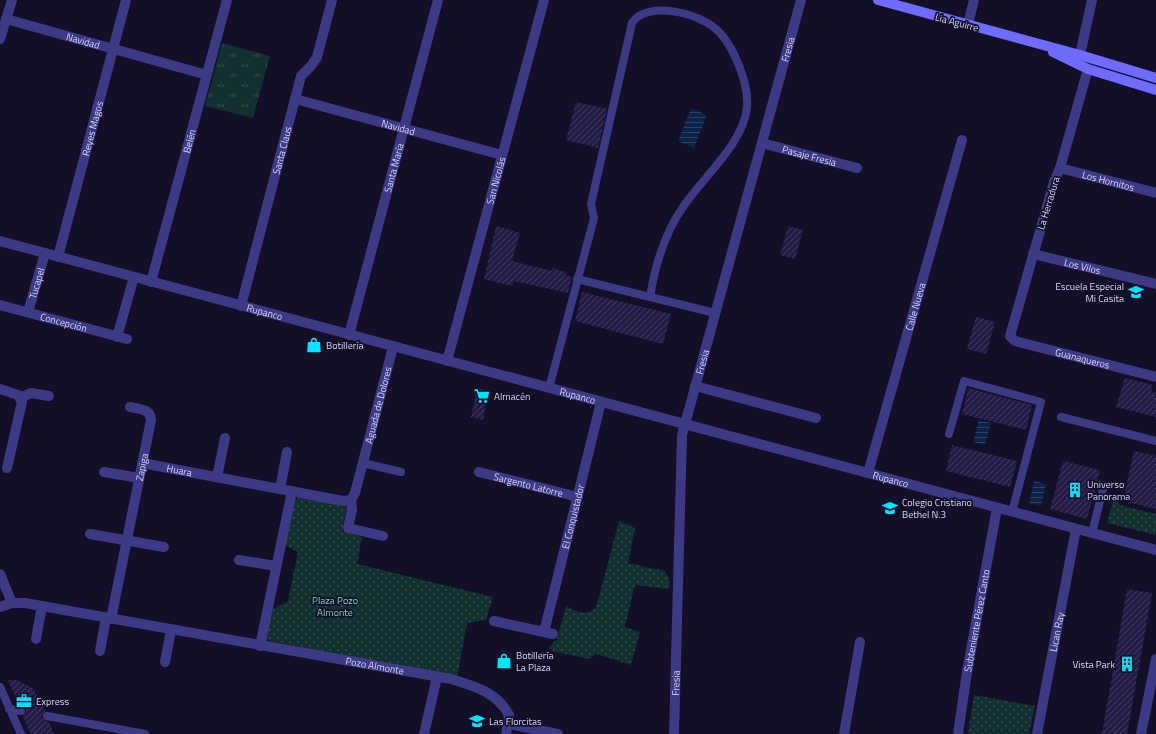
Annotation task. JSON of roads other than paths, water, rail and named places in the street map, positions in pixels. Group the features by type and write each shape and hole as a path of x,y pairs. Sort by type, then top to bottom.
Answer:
{"main road":[{"name":"Lia Aguirre","path":"878,0 1080,54 1156,78"},
{"name":"Lia Aguirre","path":"1035,43 1088,69 1156,90"}],"street":[{"path":"0,39 12,0"},
{"name":"Reyes Magos","path":"58,257 126,0"},
{"name":"Belén","path":"151,282 227,0"},
{"name":"Santa Claus","path":"241,306 301,76 311,66 317,57 332,0"},
{"name":"Santa María","path":"349,335 438,0"},
{"name":"San Nicolás","path":"447,361 544,0"},
{"name":"Fresia","path":"674,734 681,446 695,386 801,0"},
{"path":"968,24 974,0"},
{"path":"1080,54 1092,0"},
{"name":"Navidad","path":"6,19 207,75"},
{"name":"La Herradura","path":"1011,338 1010,334 1088,69"},
{"name":"Navidad","path":"295,99 502,155"},
{"name":"Calle Nueva","path":"868,473 962,140"},
{"name":"Pasaje Fresia","path":"762,143 857,168"},
{"name":"Los Hornitos","path":"1060,168 1156,193"},
{"name":"Rupanco","path":"0,241 1156,550"},
{"name":"Tucapel","path":"28,312 45,253"},
{"name":"Los Vilos","path":"1033,254 1156,284"},
{"name":"Concepción","path":"0,305 122,338 134,277"},
{"name":"Guanaqueros","path":"1011,338 1014,341 1156,377"},
{"name":"Aguada de Dolores","path":"383,536 348,528 352,510 351,500 355,494 393,347"},
{"path":"695,386 816,418"},
{"path":"0,389 14,393 20,398 22,407 7,468"},
{"path":"20,398 31,393 49,396"},
{"name":"El Conquistador","path":"494,621 549,633 578,497 601,402"},
{"name":"Zapiga","path":"109,618 127,541 151,417 147,411 130,407"},
{"path":"217,477 225,438"},
{"path":"280,489 287,452"},
{"name":"Huara","path":"142,463 343,501 351,500"},
{"path":"104,472 139,478"},
{"name":"Sargento Latorre","path":"479,472 578,497"},
{"path":"260,646 292,491"},
{"name":"Subteniente Pérez Canto","path":"958,734 967,672 997,508"},
{"name":"Lican Ray","path":"1037,734 1076,529"},
{"path":"90,534 164,547"},
{"path":"239,560 276,566"},
{"path":"0,574 12,603"},
{"name":"Pozo Almonte","path":"0,607 12,603 24,603 437,677 472,685 486,691 509,715 507,729 558,734"},
{"path":"36,639 42,606"},
{"path":"100,651 109,618"},
{"path":"165,662 171,630"},
{"path":"844,734 860,642"},
{"path":"1141,734 1156,659"},
{"path":"424,734 437,677"}],"lane":[{"path":"549,388 594,218 591,204 632,23 634,17 642,7 656,2 673,4 693,11 703,17 720,32 726,40 744,80 748,106 746,117 738,136 682,207 673,223 659,257 650,297"},
{"path":"577,279 715,313"},
{"path":"949,434 964,381 1041,402 1012,512"},
{"path":"1061,417 1156,441"},
{"path":"363,463 401,472"},
{"path":"1092,533 1104,486"},
{"path":"0,687 8,709 21,734"},
{"path":"8,709 21,711"},
{"path":"47,716 145,734"}],"water":[{"path":"691,108 707,115 694,148 678,141"},
{"path":"979,420 991,423 985,445 973,442"},
{"path":"1034,481 1046,484 1041,506 1029,503"}],"place":[{"name":"Escuela Especial Mi Casita","path":"1136,292"},
{"name":"Botillería","path":"314,345"},
{"name":"Almacén","path":"482,396"},
{"name":"Universo Panorama","path":"1075,490"},
{"name":"Colegio Cristiano Bethel N.3","path":"890,508"},
{"name":"Botillería La Plaza","path":"504,661"},
{"name":"Vista Park","path":"1127,664"},
{"name":"Express","path":"24,701"},
{"name":"Las Florcitas","path":"477,721"}],"park label":[{"name":"Plaza Pozo Almonte","path":"335,606"}]}
